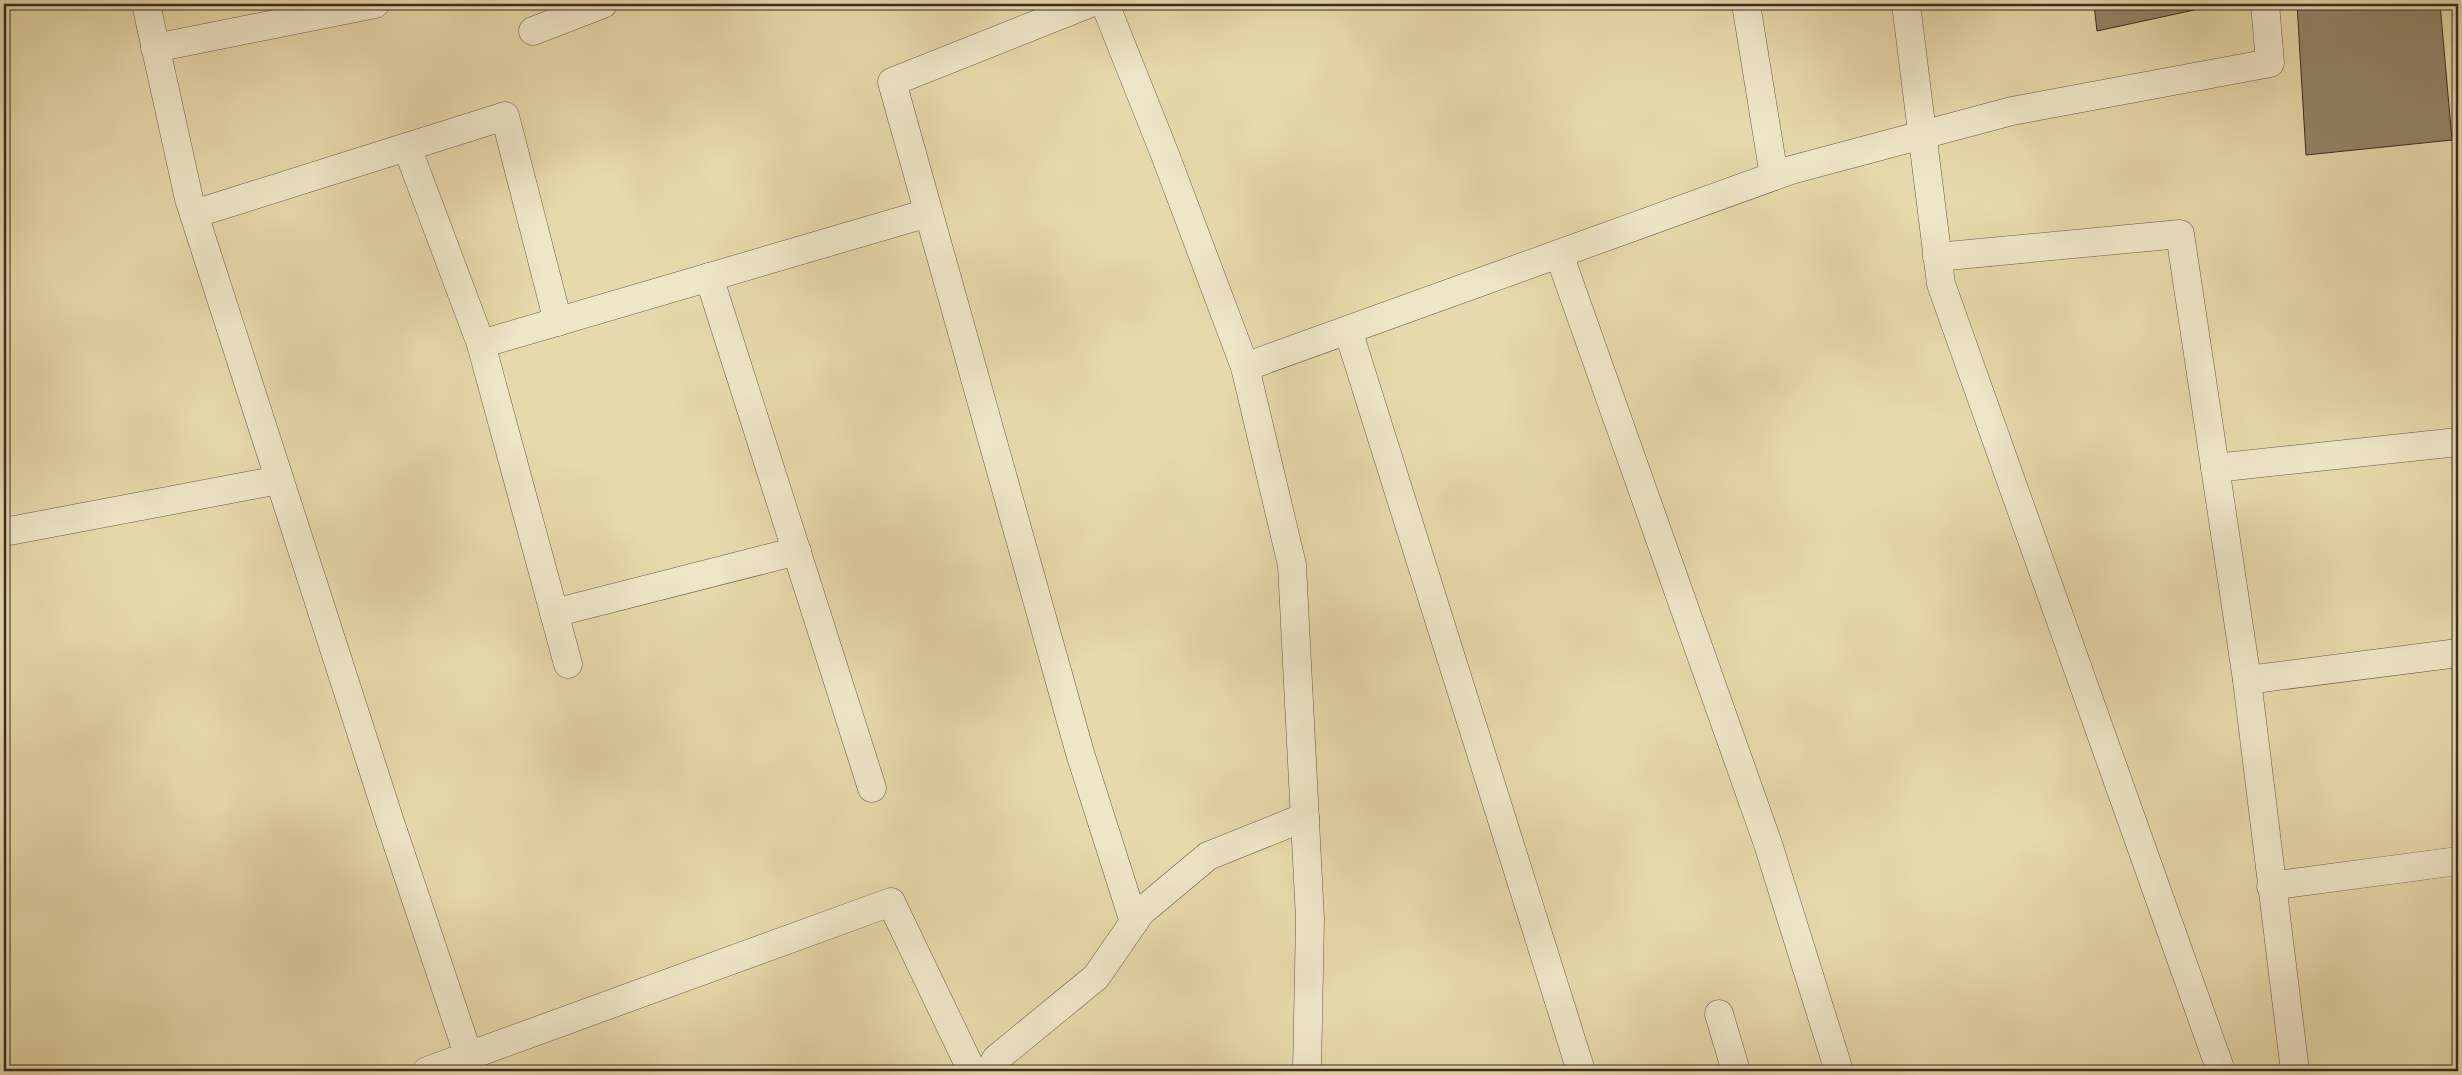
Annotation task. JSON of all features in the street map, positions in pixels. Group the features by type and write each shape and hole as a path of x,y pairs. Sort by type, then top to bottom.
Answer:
{"street":[{"path":"146,4 188,198 390,822 469,1057"},
{"path":"155,48 375,4"},
{"path":"533,31 603,4"},
{"path":"1088,4 892,82 1080,753 1134,922"},
{"path":"1105,4 1164,152 1245,367 1292,566 1310,919 1307,1071"},
{"path":"1746,4 1774,176"},
{"path":"1906,4 1941,284 2221,1071"},
{"path":"1245,367 1774,176 1922,134 2012,111 2270,63 2265,4"},
{"path":"194,214 505,116 558,322"},
{"path":"407,147 481,344 568,664"},
{"path":"481,344 928,213"},
{"path":"1938,257 2180,234 2247,680 2295,1071"},
{"path":"1559,254 1768,844 1839,1071"},
{"path":"709,277 872,788"},
{"path":"1348,330 1580,1071"},
{"path":"2215,468 2458,442"},
{"path":"4,532 279,480"},
{"path":"554,613 796,551"},
{"path":"2247,680 2458,653"},
{"path":"989,1071 996,1059 1096,977 1141,912 1208,856 1305,817"},
{"path":"2271,886 2458,861"},
{"path":"426,1071 469,1057 891,902 972,1071"},
{"path":"1720,1014 1736,1071"}],"building":[{"path":"2094,4 2208,4 2208,7 2097,31"},
{"path":"2297,4 2440,4 2452,140 2306,155"}]}
